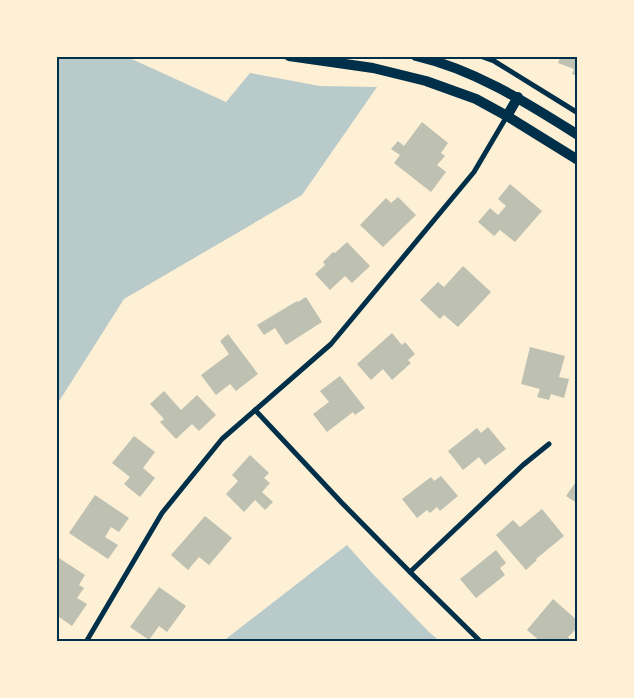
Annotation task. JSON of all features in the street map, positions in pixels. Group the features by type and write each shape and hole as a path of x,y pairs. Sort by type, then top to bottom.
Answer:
{"main road":[{"path":"289,56 373,68 426,81 476,99 578,160"},
{"path":"416,56 472,75 518,97 578,135"},
{"path":"507,116 518,97"}],"street":[{"path":"480,56 494,61 578,113"},
{"path":"86,642 162,513 222,439 332,344 474,172 507,116"},
{"path":"256,410 410,572 482,642"},
{"path":"410,572 523,465 549,444"}],"shaded area":[{"path":"56,56 125,56 226,102 250,73 320,86 377,87 302,195 124,299 56,406"},
{"path":"347,545 429,632 441,642 222,642"}],"building":[{"path":"561,56 578,56 578,76 572,74 574,69 558,63"},
{"path":"422,122 448,143 441,153 445,156 437,165 446,172 431,192 394,163 400,155 391,149 398,141 404,146"},
{"path":"510,184 542,211 515,242 500,230 494,236 478,222 490,208 498,215 506,206 498,199"},
{"path":"398,197 416,215 383,247 360,225 386,198 391,203"},
{"path":"347,242 370,266 352,283 345,276 330,290 315,274 325,265 323,262 333,252 335,253"},
{"path":"463,266 491,292 458,327 444,315 440,319 420,300 438,282 444,287"},
{"path":"306,297 322,322 286,345 275,328 264,335 257,325"},
{"path":"392,333 402,345 405,342 415,354 408,360 411,363 392,380 383,369 371,380 357,364"},
{"path":"228,334 258,374 236,391 230,384 216,395 201,375 229,354 220,341"},
{"path":"530,347 565,356 559,377 569,379 564,398 551,394 549,400 537,397 540,389 521,384"},
{"path":"340,376 365,408 355,415 353,412 327,432 313,414 329,402 320,391"},
{"path":"164,391 181,410 197,395 216,415 199,431 192,424 176,439 160,422 164,419 150,404"},
{"path":"488,427 506,449 485,465 479,457 463,470 448,451 477,428 481,433"},
{"path":"134,436 155,452 143,468 155,478 140,497 124,484 130,477 112,463"},
{"path":"250,455 269,473 264,478 270,483 262,492 273,502 265,510 255,500 244,512 226,494 238,481 232,475"},
{"path":"441,476 458,496 440,511 437,507 430,513 427,510 417,518 402,499 431,477 434,481"},
{"path":"575,483 578,484 578,504 566,496"},
{"path":"95,495 129,518 119,532 111,527 105,537 118,545 108,559 69,533"},
{"path":"542,509 564,536 536,559 526,570 496,535 513,520 520,527"},
{"path":"205,516 232,538 209,565 199,557 188,570 171,555"},
{"path":"496,550 506,563 500,568 505,575 476,598 460,579"},
{"path":"59,558 85,575 79,585 84,588 77,598 87,604 72,626 56,615 56,562"},
{"path":"159,587 186,606 167,632 159,626 149,640 130,627"},
{"path":"553,599 578,621 578,627 568,637 573,642 541,642 527,630"}]}
